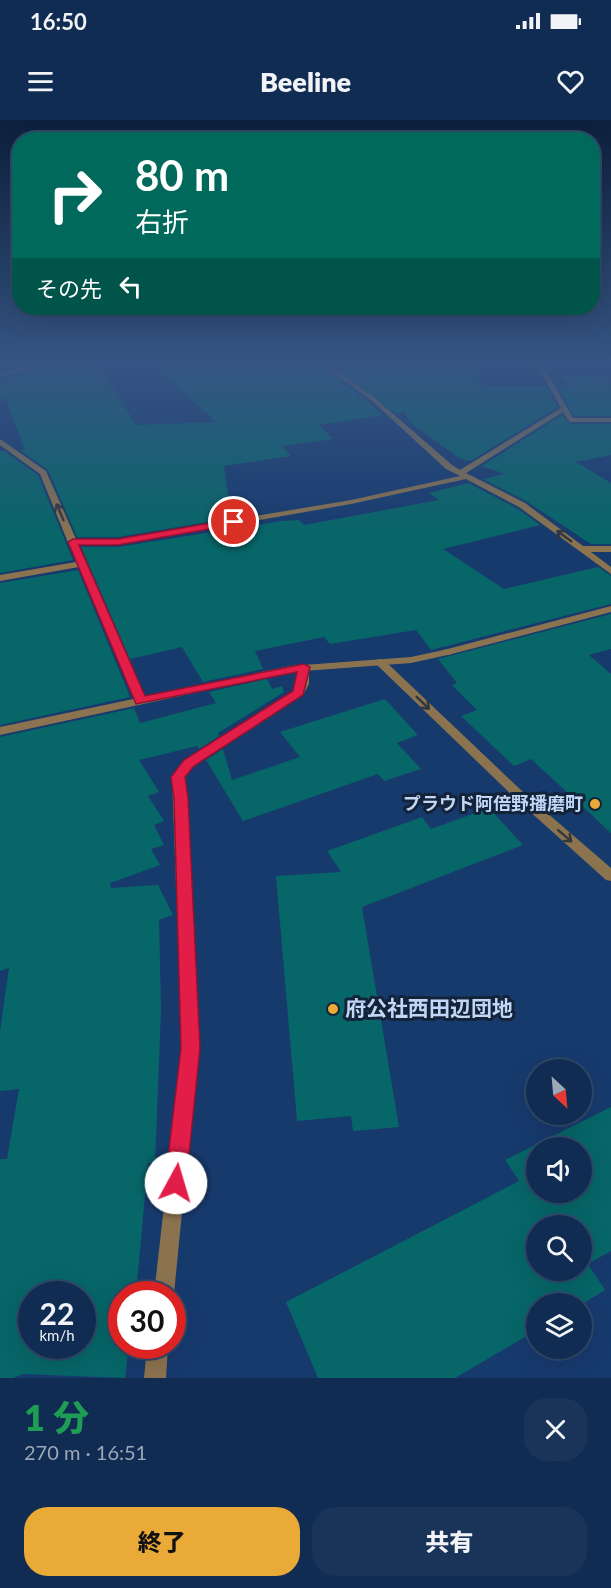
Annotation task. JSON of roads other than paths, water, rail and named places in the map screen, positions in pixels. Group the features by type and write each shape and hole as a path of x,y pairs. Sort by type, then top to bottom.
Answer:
{"street":[{"path":"397,421 449,467 522,505 611,571"},
{"path":"73,542 118,542 351,502 466,474 546,421"},
{"path":"0,441 43,472 140,701"},
{"path":"582,549 611,549"},
{"path":"0,578 82,564"},
{"path":"0,731 304,667 411,660 611,609"},
{"path":"380,662 520,796 611,876"},
{"path":"165,1281 190,1048 181,798 178,777 189,763 299,693 304,667"},
{"path":"155,1378 157,1359"}],"place":[{"name":"プラウド阿倍野播磨町","path":"595,804"},
{"name":"府公社西田辺団地","path":"333,1009"}]}
